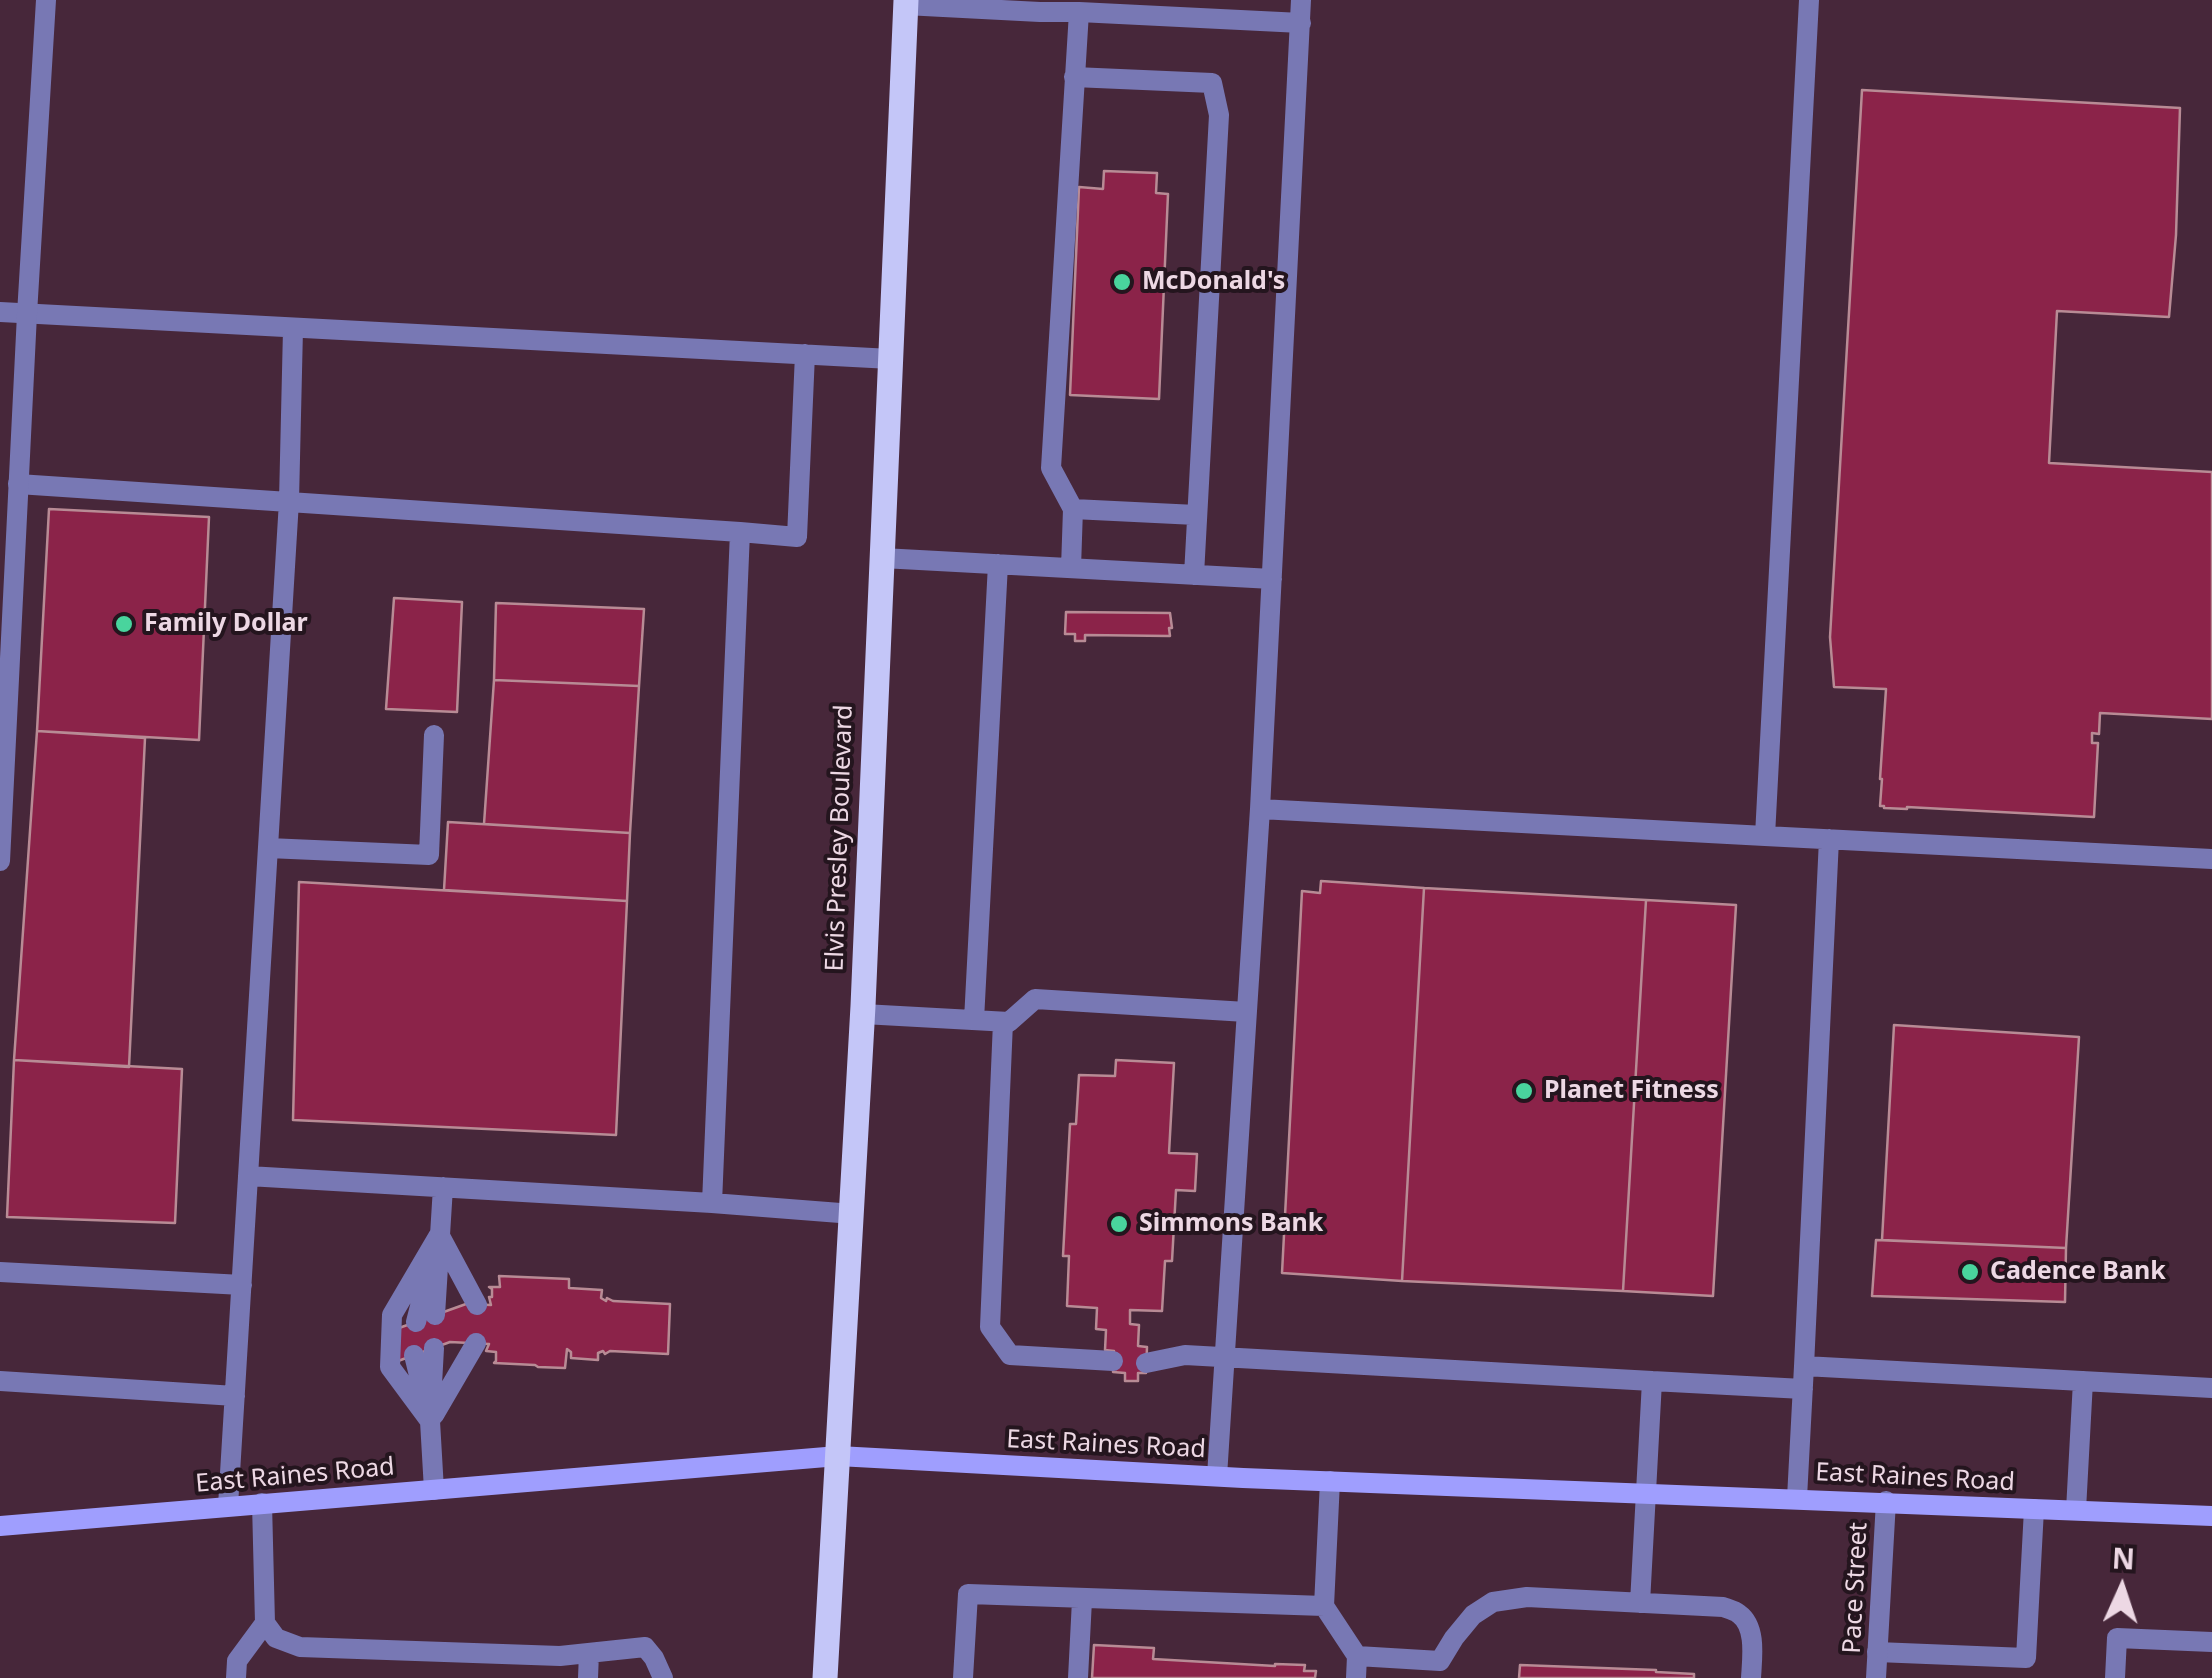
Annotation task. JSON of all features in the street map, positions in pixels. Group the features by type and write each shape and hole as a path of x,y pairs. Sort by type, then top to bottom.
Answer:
{"main road":[{"name":"Elvis Presley Boulevard","path":"826,1678 863,1014 906,2"},
{"name":"East Raines Road","path":"0,1526 838,1456 1330,1481 2212,1516"}],"street":[{"path":"0,862 46,0"},
{"path":"1217,1476 1260,810 1302,0"},
{"path":"1765,836 1809,0"},
{"path":"906,2 1040,6 1079,12 1301,23"},
{"path":"1071,568 1074,509 1051,468 1079,12"},
{"path":"1074,77 1212,84 1219,114 1194,575"},
{"path":"0,312 891,358"},
{"path":"228,1506 289,501 293,329"},
{"path":"18,484 797,537 805,354"},
{"path":"1074,509 1196,516"},
{"path":"712,1204 740,532"},
{"path":"882,558 1272,579"},
{"path":"974,1020 998,564"},
{"path":"268,848 429,855 434,735"},
{"path":"1260,810 2212,859"},
{"path":"1797,1498 1828,839"},
{"path":"863,1014 1009,1022 1034,999 1246,1012"},
{"path":"1003,1022 990,1327 1010,1355 1114,1361"},
{"path":"248,1176 853,1214"},
{"path":"425,1319 444,1188"},
{"path":"439,1234 468,1306"},
{"path":"430,1421 390,1367 392,1315 439,1234"},
{"path":"0,1272 242,1285"},
{"path":"430,1421 468,1343"},
{"path":"424,1352 434,1490"},
{"path":"1146,1362 1185,1354 1803,1389"},
{"path":"1804,1366 2212,1388"},
{"path":"0,1381 235,1396"},
{"path":"1640,1603 1652,1381"},
{"path":"2076,1510 2083,1381"},
{"path":"1330,1481 1324,1606 1357,1656 1356,1678"},
{"name":"Pace Street","path":"1876,1678 1886,1502"},
{"path":"236,1678 237,1661 264,1623 262,1503"},
{"path":"1877,1652 2026,1658 2034,1508"},
{"path":"964,1678 968,1594 1324,1606"},
{"path":"1357,1656 1440,1670 1454,1638 1473,1615 1493,1602 1527,1597 1723,1607 1741,1615 1750,1630 1752,1678"},
{"path":"1078,1678 1082,1600"},
{"path":"264,1623 276,1638 300,1647 560,1656 644,1648 654,1658 663,1678"},
{"path":"2115,1678 2118,1638 2212,1642"},
{"path":"588,1678 589,1653"}],"building":[{"path":"1862,90 2180,108 2169,317 2057,311 2049,463 2212,472 2212,719 2100,713 2099,734 2092,733 2092,743 2098,743 2094,817 1880,806 1886,689 1834,687 1830,637"},
{"path":"1104,171 1157,173 1156,193 1168,194 1159,399 1070,395 1079,187 1103,189"},
{"name":"Family Dollar","path":"49,509 209,517 199,740 37,731"},
{"path":"394,598 462,602 457,712 386,709"},
{"path":"496,603 644,609 639,686 494,680"},
{"path":"1066,612 1170,613 1172,628 1170,636 1085,635 1085,641 1075,641 1075,634 1065,634"},
{"path":"494,680 639,686 630,833 484,824"},
{"path":"37,731 145,738 129,1067 14,1060"},
{"path":"448,822 630,833 627,901 444,890"},
{"path":"1321,881 1424,888 1402,1281 1282,1273 1302,891 1320,893"},
{"path":"299,882 627,901 616,1135 293,1120"},
{"name":"Planet Fitness","path":"1424,888 1646,900 1623,1291 1402,1281"},
{"path":"1646,900 1736,905 1713,1296 1623,1291"},
{"path":"1894,1025 2079,1037 2066,1248 1882,1240"},
{"path":"14,1060 182,1069 175,1223 7,1217"},
{"name":"Simmons Bank","path":"1116,1060 1174,1063 1169,1153 1197,1154 1195,1191 1176,1190 1172,1261 1165,1261 1162,1311 1130,1310 1130,1324 1139,1325 1138,1346 1147,1347 1146,1373 1138,1373 1138,1381 1125,1381 1125,1373 1113,1372 1114,1351 1105,1350 1106,1330 1096,1329 1097,1308 1067,1306 1069,1256 1063,1256 1070,1124 1076,1124 1079,1075 1115,1076"},
{"name":"Cadence Bank","path":"1876,1240 2066,1248 2065,1302 1872,1296"},
{"path":"499,1276 569,1279 569,1288 602,1290 601,1298 606,1301 607,1298 670,1304 668,1354 603,1351 598,1353 598,1360 571,1358 567,1349 565,1368 538,1367 494,1363 496,1352 486,1351 489,1344 450,1342 398,1361 399,1328 466,1304 491,1305 489,1287 500,1287"},
{"path":"1094,1645 1154,1648 1153,1659 1305,1665 1304,1671 1316,1671 1315,1678 1092,1678"},
{"path":"1520,1665 1656,1670 1694,1674 1694,1678 1519,1678"}],"place":[{"name":"McDonald's","path":"1122,282"},
{"name":"Family Dollar","path":"124,624"},
{"name":"Planet Fitness","path":"1524,1091"},
{"name":"Simmons Bank","path":"1119,1224"},
{"name":"Cadence Bank","path":"1970,1272"}]}
